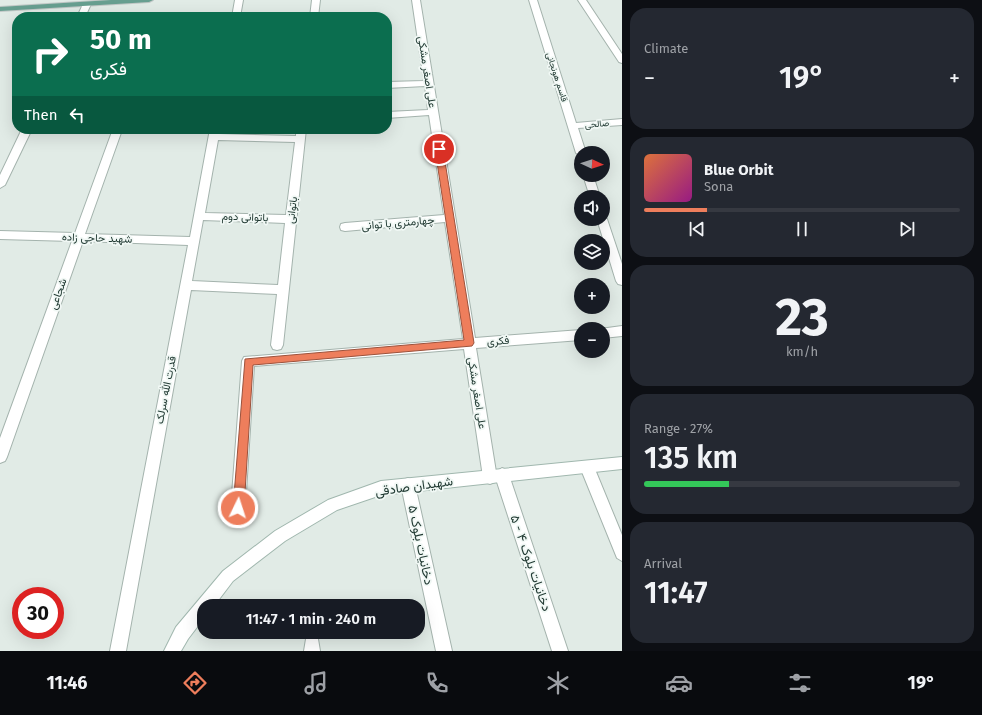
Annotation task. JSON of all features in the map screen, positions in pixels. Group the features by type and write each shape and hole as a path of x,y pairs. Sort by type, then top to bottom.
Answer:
{"main road":[{"path":"0,10 150,0"}],"street":[{"path":"237,12 239,0"},
{"path":"315,12 316,0"},
{"name":"علی اصغر مشکی","path":"416,0 469,343 496,476"},
{"name":"قاسم هونجانی","path":"533,0 580,146"},
{"path":"582,0 622,60"},
{"path":"83,12 87,4"},
{"path":"392,85 429,83"},
{"path":"392,115 433,112"},
{"name":"صالحی","path":"573,126 622,122"},
{"path":"0,185 25,134"},
{"name":"شجاعی","path":"0,457 116,134"},
{"name":"قدرت الله سرلک","path":"118,651 214,134"},
{"name":"باتوانی","path":"277,345 301,134"},
{"name":"باتوانی دوم","path":"199,216 291,219"},
{"name":"چهارمتری با توانی","path":"345,227 450,218"},
{"path":"604,226 622,281"},
{"name":"شهید حاجی زاده","path":"0,235 194,241"},
{"path":"186,285 283,290"},
{"path":"610,332 622,331"},
{"name":"فکری","path":"238,508 248,361 574,336"},
{"name":"شهیدان صادقی","path":"172,651 182,633 228,576 280,536 333,505 381,488 622,463"},
{"path":"587,467 622,553"},
{"name":"دخانیات بلوک ۴ - ۵","path":"496,476 560,651"},
{"name":"دخانیات بلوک ۵","path":"408,485 444,651"}],"route":[{"path":"238,508 248,361 469,343 439,149"}]}
